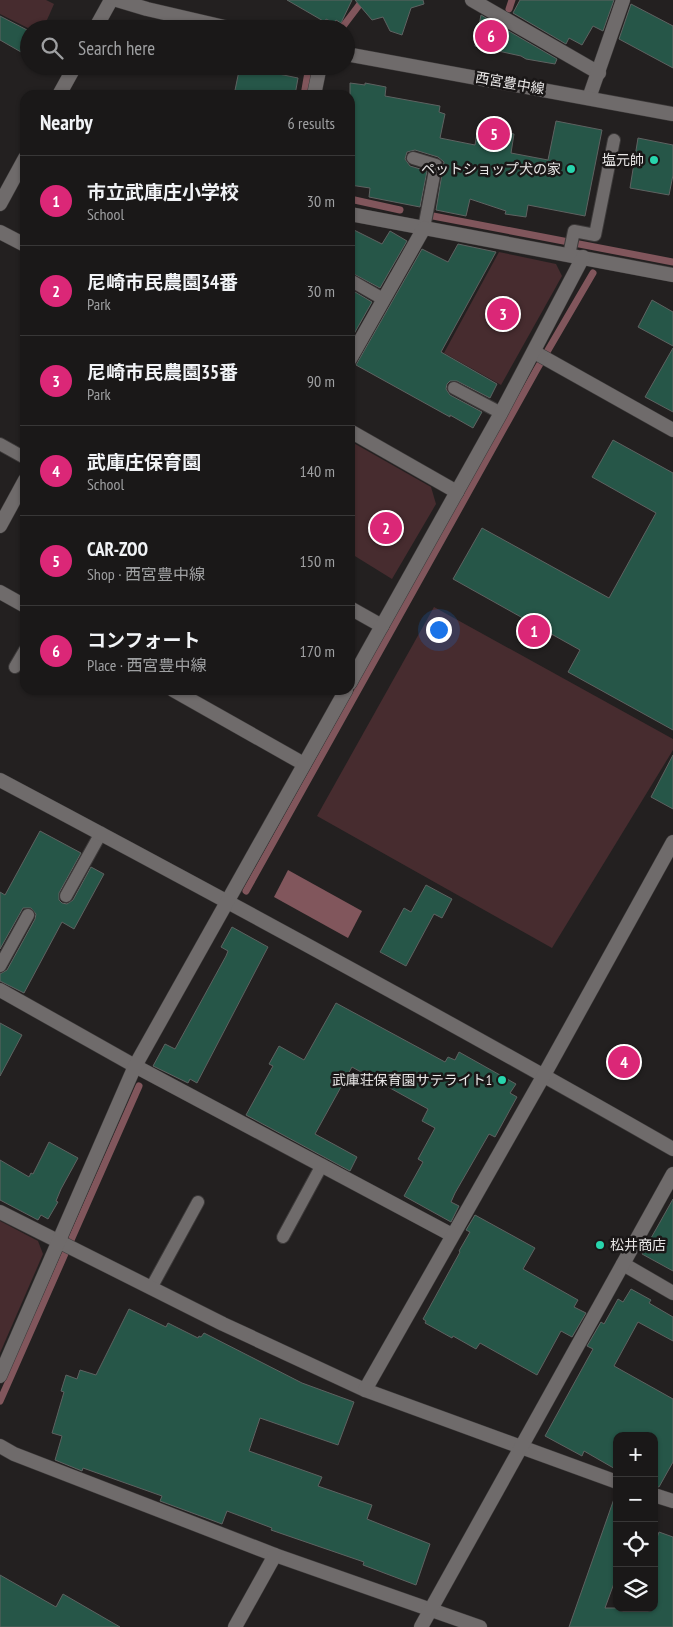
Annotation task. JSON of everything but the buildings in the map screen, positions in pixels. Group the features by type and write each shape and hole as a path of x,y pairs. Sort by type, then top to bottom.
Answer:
{"street":[{"path":"100,20 110,0"},
{"path":"117,0 194,20"},
{"path":"472,0 599,73"},
{"path":"589,98 623,0"},
{"name":"西宮豊中線","path":"355,56 673,114"},
{"path":"62,90 70,75"},
{"path":"315,90 318,75"},
{"path":"0,203 20,167"},
{"path":"355,215 424,228 574,249 673,275"},
{"path":"355,350 424,228"},
{"path":"0,232 20,242"},
{"path":"355,674 501,413 540,356 574,249"},
{"path":"540,356 673,430"},
{"path":"355,434 457,492"},
{"path":"0,526 20,489"},
{"path":"0,592 20,603"},
{"path":"355,611 382,626"},
{"path":"182,695 304,764"},
{"path":"0,1376 66,1246 135,1066 343,695"},
{"path":"0,780 227,900 544,1075 673,1149"},
{"path":"365,1390 544,1075 673,842"},
{"path":"0,990 135,1066 452,1235"},
{"path":"421,1627 673,1174"},
{"path":"0,1212 151,1288 365,1390 613,1481"},
{"path":"623,1264 673,1293"},
{"path":"0,1446 14,1454 275,1555 480,1627"},
{"path":"658,1496 673,1502"},
{"path":"235,1627 275,1555"}],"lane":[{"path":"574,249 574,231 595,235 614,140"},
{"path":"413,158 436,165 424,228"},
{"path":"355,283 383,299"},
{"path":"454,388 501,413"},
{"path":"0,444 20,455"},
{"path":"15,667 20,658"},
{"path":"66,896 101,833"},
{"path":"0,966 28,915"},
{"path":"283,1237 322,1166"},
{"path":"151,1288 198,1202"}],"shaded area":[{"path":"0,0 46,0 54,4 47,20 20,20 20,24 0,14"},
{"path":"499,252 556,264 562,276 501,385 444,353"},
{"path":"355,444 431,487 436,504 392,579 355,556"},
{"path":"434,607 673,739 673,750 552,948 317,816"},
{"path":"288,870 362,911 348,938 274,897"},
{"path":"0,1221 38,1241 43,1254 0,1353"}],"waterway":[{"path":"348,20 363,0"},
{"path":"509,9 512,0"},
{"path":"305,90 307,75"},
{"path":"355,200 400,210"},
{"path":"433,216 673,262"},
{"path":"246,891 537,369 593,273"},
{"path":"0,1401 139,1086"}],"place":[{"name":"コンフォート","path":"491,36"},
{"name":"CAR-ZOO","path":"494,134"},
{"name":"塩元帥","path":"654,160"},
{"name":"ペットショップ犬の家","path":"571,169"},
{"name":"尼崎市民農園35番","path":"503,314"},
{"name":"尼崎市民農園34番","path":"386,528"},
{"name":"市立武庫庄小学校","path":"534,631"},
{"name":"武庫庄保育園","path":"624,1062"},
{"name":"武庫荘保育園サテライト1","path":"502,1080"},
{"name":"松井商店","path":"600,1245"}]}
